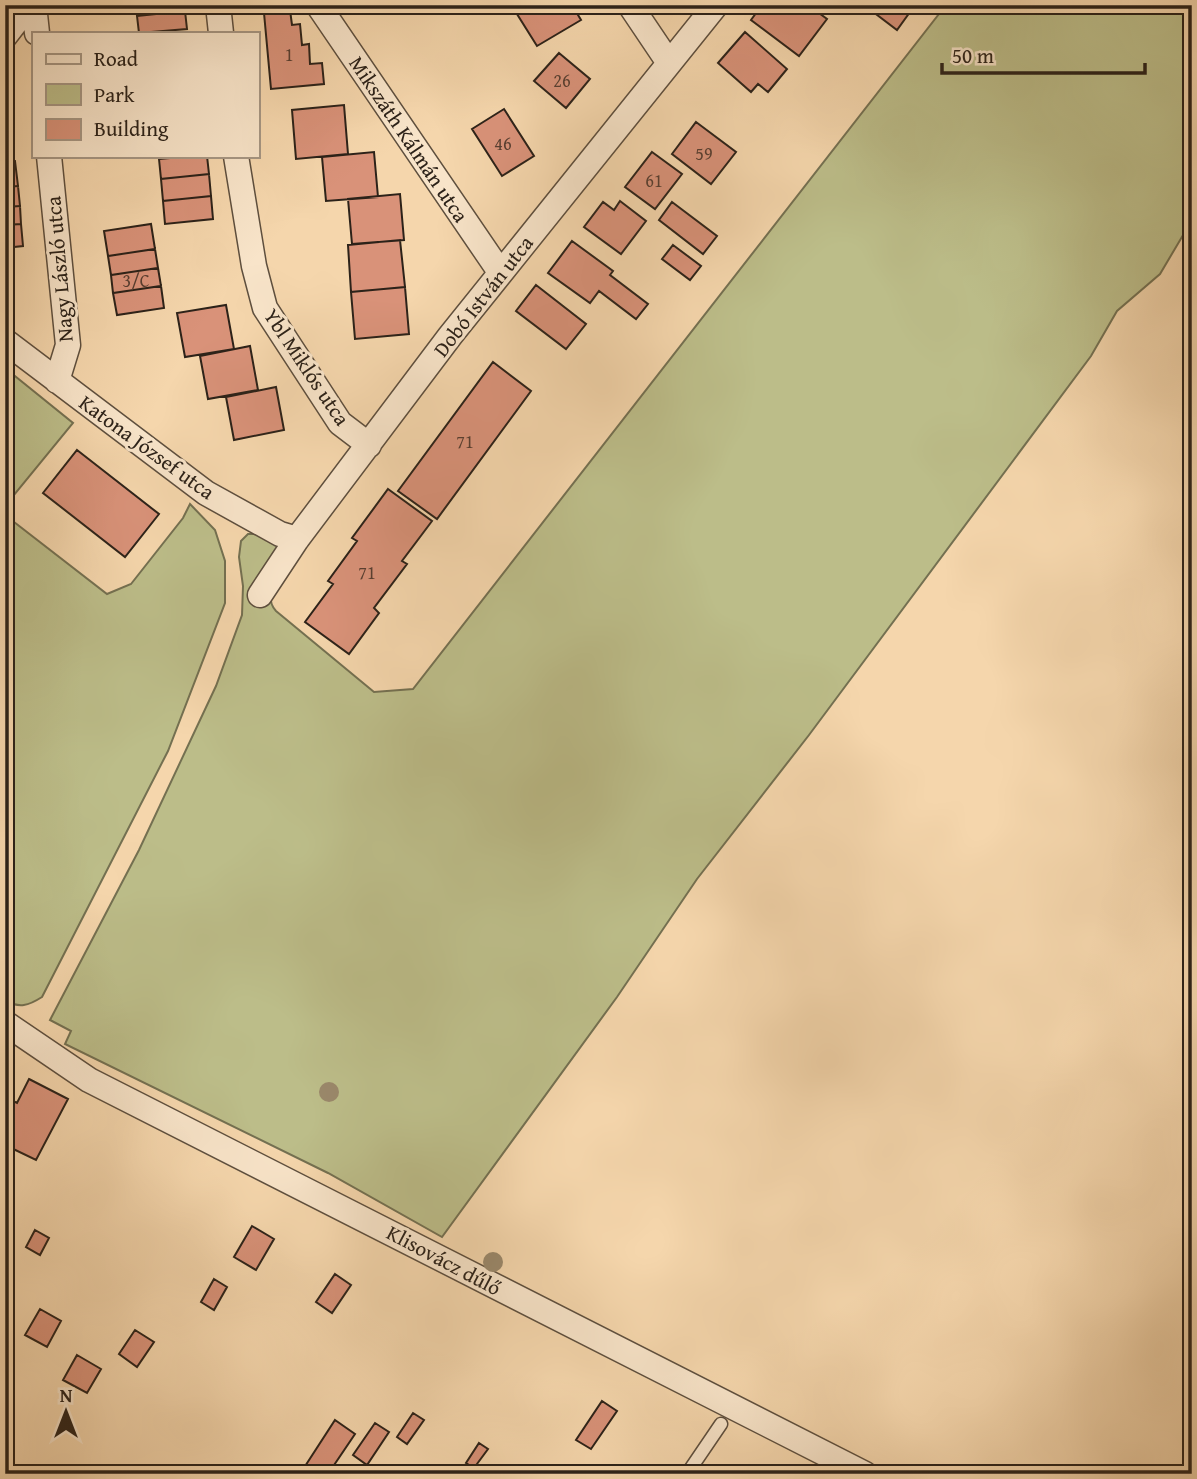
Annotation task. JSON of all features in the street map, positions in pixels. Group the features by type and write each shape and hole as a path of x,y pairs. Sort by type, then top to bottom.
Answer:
{"street":[{"path":"32,5 37,32"},
{"path":"5,37 32,5"},
{"path":"218,5 222,32"},
{"name":"Mikszáth Kálmán utca","path":"318,5 500,272"},
{"path":"631,5 669,63"},
{"name":"Dobó István utca","path":"260,594 297,539 500,272 716,5"},
{"name":"Nagy László utca","path":"49,158 68,345 57,381"},
{"name":"Ybl Miklós utca","path":"236,158 254,266 265,308 340,423 369,445"},
{"name":"Katona József utca","path":"5,341 206,493 280,534 297,539"},
{"name":"Klisovácz dűlő","path":"5,1023 89,1080 866,1474"}],"lane":[{"path":"687,1474 721,1424"}],"green space":[{"path":"946,5 1192,5 1192,220 1160,274 1117,311 1091,356 809,735 697,879 617,997 442,1237 328,1173 65,1044 71,1031 50,1020 139,850 216,686 242,615 243,586 239,557 241,541 248,534 268,534 282,550 270,590 272,605 276,611 374,692 413,689"},
{"path":"5,368 73,423 5,506"},
{"path":"190,504 215,530 225,561 225,603 168,751 42,997 24,1005 15,1005 5,1001 5,515 107,594 131,584 183,518"}],"building":[{"path":"136,5 185,5 185,11 137,16"},
{"path":"532,5 572,5 581,20 537,46 517,14"},
{"path":"762,5 808,5 827,19 799,56 751,20"},
{"path":"864,5 915,5 897,30"},
{"path":"290,10 292,25 300,24 302,45 309,44 310,64 322,63 324,84 271,89 264,13"},
{"path":"185,11 187,29 139,32 137,16"},
{"path":"745,32 787,69 768,92 758,84 751,92 718,63"},
{"path":"559,53 590,79 566,108 534,81"},
{"path":"344,105 348,154 296,159 292,110"},
{"path":"504,109 534,156 502,176 472,129"},
{"path":"696,122 736,152 711,184 672,154"},
{"path":"374,152 378,197 326,201 322,157"},
{"path":"652,152 682,174 655,209 625,187"},
{"path":"207,158 209,174 161,179 159,159"},
{"path":"15,161 18,186 5,187 5,162"},
{"path":"209,174 211,196 163,201 161,179"},
{"path":"18,186 20,206 5,207 5,187"},
{"path":"400,194 404,240 352,244 348,199"},
{"path":"211,196 213,219 165,224 163,201"},
{"path":"620,201 646,221 621,254 584,227 603,202 614,210"},
{"path":"672,202 717,236 703,254 659,220"},
{"path":"20,206 21,224 5,225 5,207"},
{"path":"21,224 23,246 5,248 5,225"},
{"path":"151,224 155,249 108,256 104,231"},
{"path":"400,240 405,287 351,292 348,245"},
{"path":"572,241 613,271 610,275 648,304 636,319 599,291 590,303 548,273"},
{"path":"673,245 701,266 690,280 662,259"},
{"path":"155,249 158,268 111,275 108,256"},
{"path":"158,268 161,286 113,293 111,275"},
{"path":"536,285 586,324 566,349 516,311"},
{"path":"161,286 164,308 117,315 113,293"},
{"path":"405,287 409,334 355,339 351,292"},
{"path":"226,305 234,349 185,357 177,313"},
{"path":"250,346 258,390 208,399 200,356"},
{"path":"493,362 531,391 437,519 398,491"},
{"path":"276,387 284,430 234,440 226,397"},
{"path":"77,450 159,514 125,557 43,493"},
{"path":"388,489 432,521 402,561 407,564 374,608 379,613 349,654 305,622 333,584 328,581 357,541 352,538"},
{"path":"29,1079 68,1099 36,1160 5,1145 5,1097 17,1103"},
{"path":"252,1226 274,1239 256,1270 234,1257"},
{"path":"35,1230 49,1238 40,1255 26,1247"},
{"path":"335,1274 351,1285 332,1313 316,1302"},
{"path":"214,1279 227,1287 214,1310 201,1302"},
{"path":"40,1309 61,1321 47,1347 25,1335"},
{"path":"135,1330 154,1342 137,1367 119,1354"},
{"path":"77,1355 101,1369 87,1393 63,1380"},
{"path":"602,1401 617,1411 591,1449 576,1440"},
{"path":"413,1413 424,1420 407,1444 397,1437"},
{"path":"335,1420 355,1434 328,1474 300,1474"},
{"path":"375,1423 389,1432 367,1465 353,1455"},
{"path":"479,1443 488,1449 474,1468 466,1463"}]}
